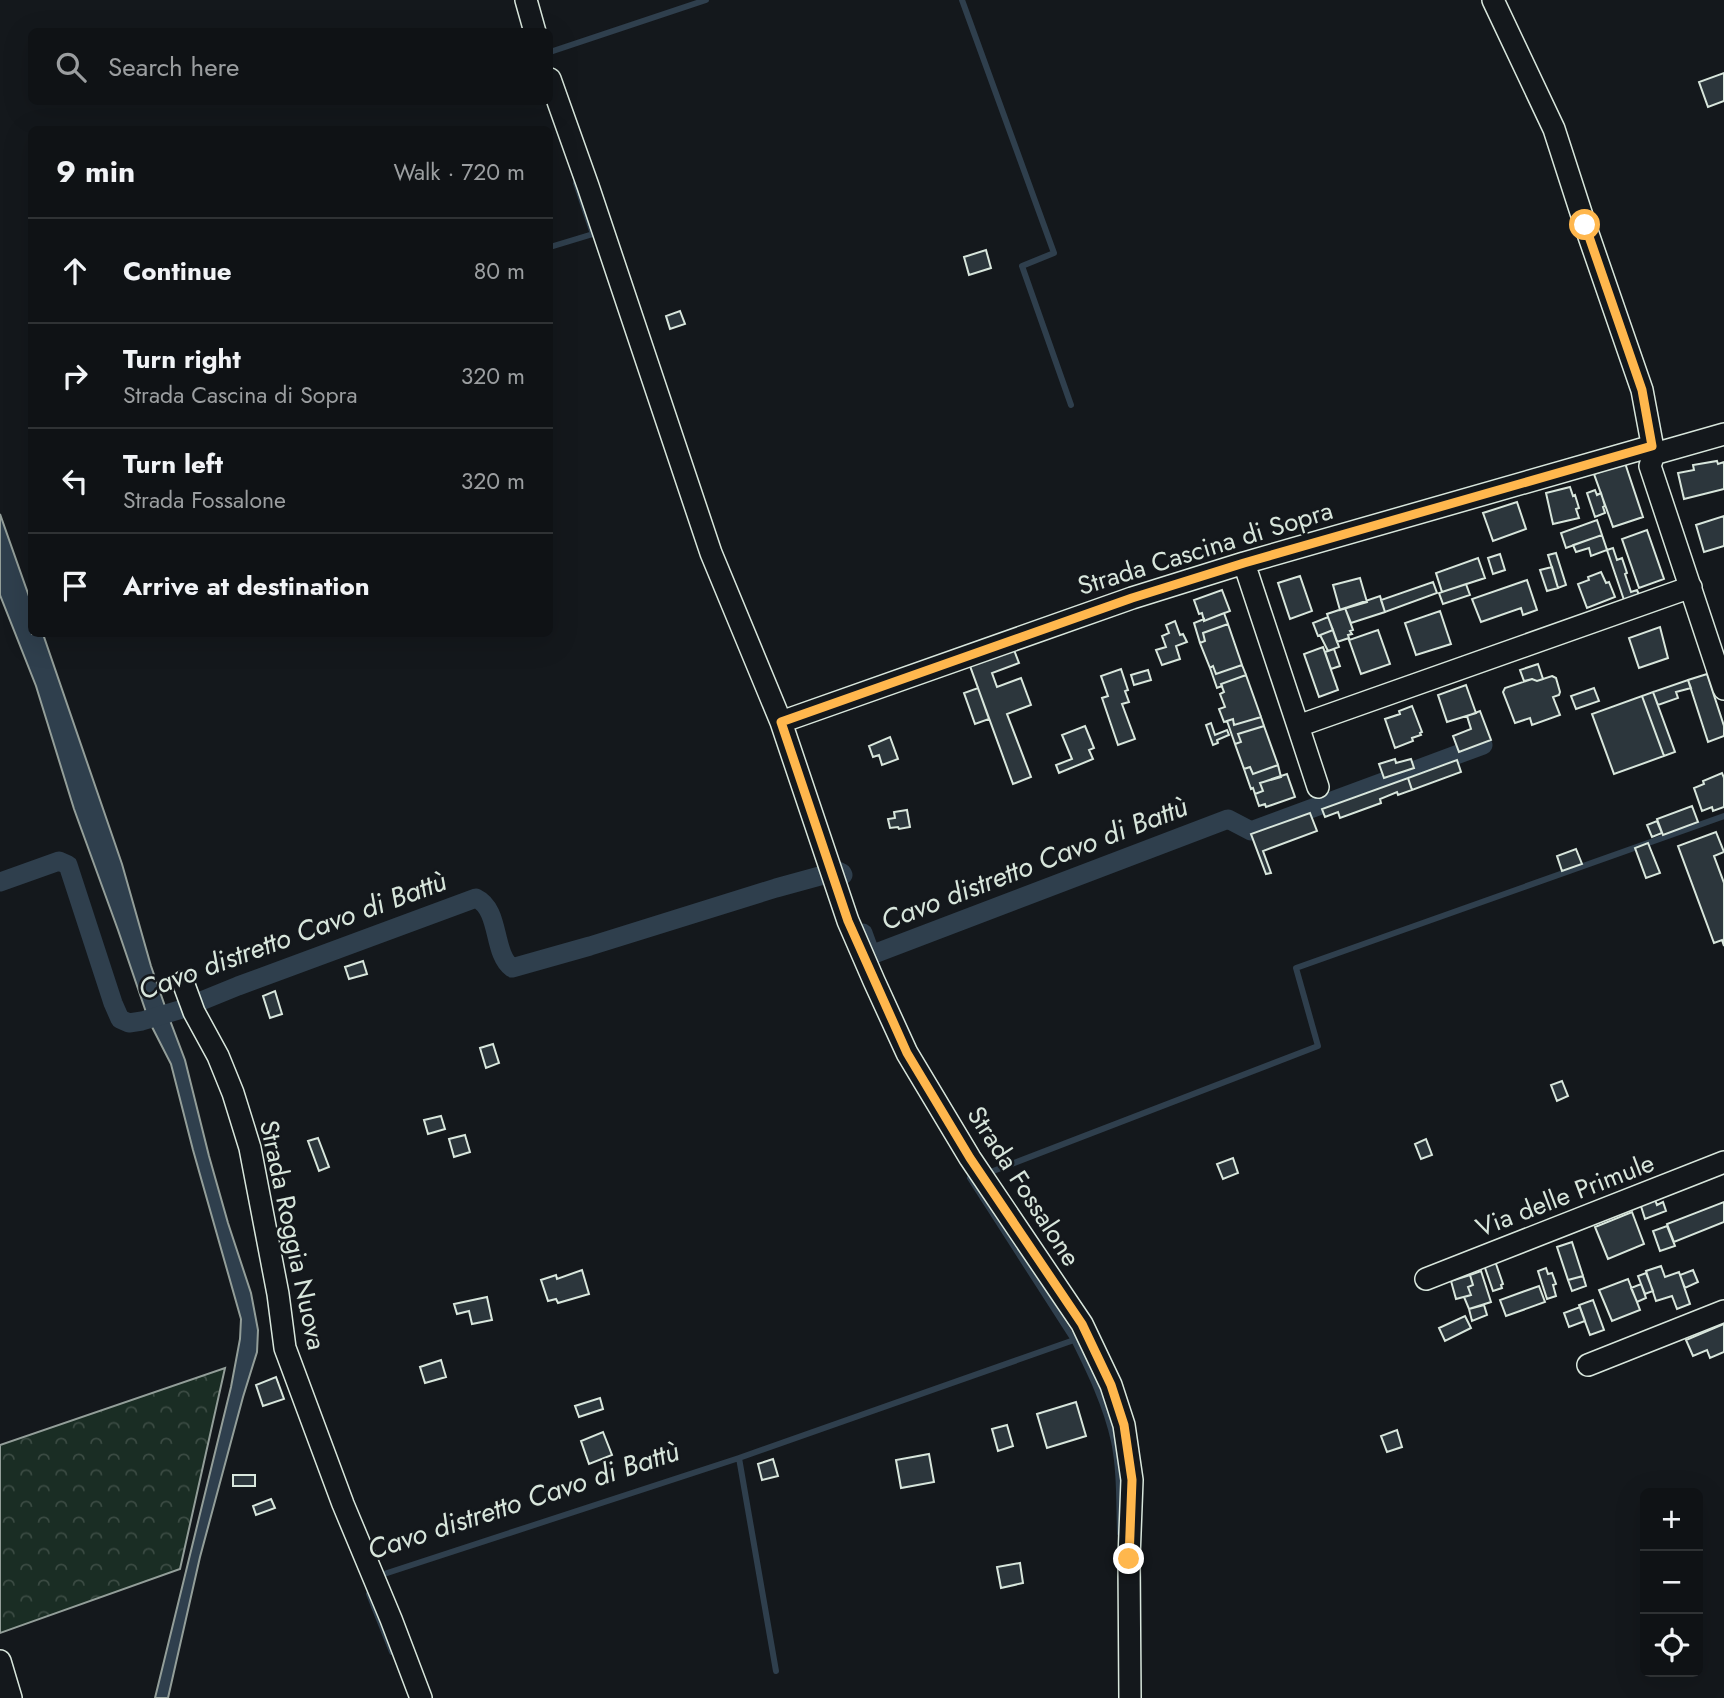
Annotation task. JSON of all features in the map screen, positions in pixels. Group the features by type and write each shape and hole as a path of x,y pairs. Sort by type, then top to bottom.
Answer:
{"street":[{"path":"526,0 534,28"},
{"path":"1493,0 1554,129 1642,390 1653,450 1650,466 1724,689"},
{"name":"Strada Fossalone","path":"553,87 711,553 781,722 848,921 907,1053 970,1158 1082,1324 1111,1385 1124,1425 1132,1480 1129,1559 1130,1698"},
{"name":"Strada Cascina di Sopra","path":"781,722 1132,598 1244,563 1653,450 1724,434"},
{"path":"1244,563 1318,788"},
{"path":"1298,726 1691,587"},
{"name":"Strada Roggia Nuova","path":"189,997 233,1093 250,1148 278,1294 285,1348 343,1504 421,1698"},
{"name":"Via delle Primule","path":"1426,1279 1724,1162"},
{"path":"1588,1365 1724,1311"},
{"path":"0,1661 11,1698"}],"green space":[{"path":"225,1368 180,1569 0,1633 0,1445"}],"water":[{"path":"0,514 28,593 28,637 44,637 122,864 167,1012 148,1018 74,809 36,686 0,595"},
{"path":"168,1015 185,1060 209,1156 251,1293 258,1330 257,1352 200,1557 168,1698 155,1698 231,1387 241,1319 171,1064 149,1021"}],"building":[{"path":"1724,73 1724,101 1708,107 1699,82"},
{"path":"986,250 991,268 969,275 964,257"},
{"path":"680,311 685,324 670,329 666,316"},
{"path":"1717,461 1718,464 1724,462 1724,489 1684,499 1678,473 1694,470 1693,465"},
{"path":"1625,463 1643,517 1613,527 1594,474"},
{"path":"1570,487 1579,508 1576,509 1579,518 1553,524 1546,493"},
{"path":"1595,490 1597,495 1601,493 1605,513 1595,517 1587,493"},
{"path":"1517,502 1526,529 1493,541 1483,513"},
{"path":"1724,516 1724,546 1704,552 1696,525"},
{"path":"1597,520 1602,535 1566,548 1561,533"},
{"path":"1647,530 1664,579 1639,588 1622,539"},
{"path":"1602,535 1607,550 1591,556 1589,548 1576,552 1573,545"},
{"path":"1613,548 1617,560 1622,558 1631,592 1637,590 1640,597 1625,603 1607,550"},
{"path":"1556,553 1566,585 1558,588 1548,555"},
{"path":"1500,554 1505,570 1493,574 1488,558"},
{"path":"1478,558 1485,578 1442,592 1436,573"},
{"path":"1552,567 1558,588 1547,591 1540,570"},
{"path":"1601,572 1615,597 1587,608 1578,584"},
{"path":"1300,576 1312,611 1290,619 1278,583"},
{"path":"1360,578 1367,602 1340,610 1333,585"},
{"path":"1527,580 1537,610 1523,615 1521,608 1481,622 1472,599"},
{"path":"1433,582 1437,593 1385,612 1381,600"},
{"path":"1466,584 1470,595 1443,604 1439,593"},
{"path":"1222,590 1230,611 1204,621 1194,600"},
{"path":"1380,596 1385,612 1351,623 1345,608"},
{"path":"1345,608 1353,630 1350,631 1352,634 1348,635 1349,638 1337,642 1327,614"},
{"path":"1440,611 1451,644 1416,655 1405,623"},
{"path":"1224,613 1228,624 1203,633 1205,641 1200,643 1194,623"},
{"path":"1328,617 1333,630 1318,636 1313,623"},
{"path":"1175,621 1180,635 1183,634 1187,642 1176,646 1180,659 1162,665 1156,650 1166,647 1162,636 1169,633 1166,625"},
{"path":"1228,624 1242,665 1216,674 1213,666 1210,668 1200,643 1205,641 1203,633"},
{"path":"1660,627 1668,658 1639,668 1629,638"},
{"path":"1333,630 1339,647 1328,651 1320,635"},
{"path":"1378,630 1390,664 1361,674 1349,640"},
{"path":"1323,647 1338,690 1319,697 1304,654"},
{"path":"1334,649 1340,666 1331,669 1325,652"},
{"path":"1014,650 1019,663 992,673 997,687 1021,678 1031,705 1007,714 1031,777 1013,784 970,666"},
{"path":"1538,664 1543,679 1524,681 1520,670"},
{"path":"1242,665 1246,675 1217,688 1210,668 1213,666 1216,674"},
{"path":"1121,669 1129,702 1122,704 1135,739 1118,745 1102,698 1108,696 1101,676"},
{"path":"1148,670 1151,680 1134,685 1131,675"},
{"path":"1707,674 1724,726 1724,736 1708,742 1688,680"},
{"path":"1246,675 1261,717 1234,725 1233,719 1224,722 1219,709 1225,707 1220,694 1224,692 1221,684"},
{"path":"1552,676 1556,678 1560,692 1553,697 1560,715 1532,725 1530,718 1515,723 1503,692 1505,688"},
{"path":"1688,680 1691,688 1676,692 1678,698 1658,705 1653,692"},
{"path":"1466,685 1476,713 1447,722 1438,695"},
{"path":"978,688 989,719 975,724 964,693"},
{"path":"1594,688 1599,701 1576,709 1571,696"},
{"path":"1653,692 1675,752 1664,756 1642,696"},
{"path":"1642,696 1664,756 1614,774 1592,714"},
{"path":"1412,706 1421,735 1395,748 1385,719"},
{"path":"1480,711 1491,740 1459,752 1453,736 1471,729 1467,716"},
{"path":"1261,717 1264,726 1238,734 1241,742 1235,744 1227,721 1233,719 1234,725"},
{"path":"1211,723 1215,735 1227,730 1229,735 1217,740 1218,743 1213,745 1206,725"},
{"path":"1085,726 1094,748 1089,750 1093,759 1059,773 1056,765 1072,759 1062,735"},
{"path":"1264,726 1278,765 1253,774 1250,767 1244,769 1235,744 1241,742 1238,734"},
{"path":"890,737 898,759 882,765 879,755 873,757 869,746"},
{"path":"1395,759 1396,763 1411,759 1414,768 1384,778 1379,764"},
{"path":"1457,760 1461,772 1412,790 1408,778"},
{"path":"1278,765 1281,777 1260,783 1263,791 1255,794 1244,769 1250,767 1253,774"},
{"path":"1722,773 1724,807 1713,811 1712,807 1702,811 1694,788"},
{"path":"1287,774 1295,797 1266,807 1265,804 1259,806 1255,794 1263,791 1260,783"},
{"path":"1408,778 1412,790 1398,795 1397,792 1380,799 1381,803 1340,818 1338,812 1325,817 1322,809"},
{"path":"1692,806 1698,822 1663,835 1657,819"},
{"path":"907,810 910,827 890,828 888,819 895,818 894,812"},
{"path":"1310,813 1317,831 1263,851 1271,873 1266,874 1251,834"},
{"path":"1657,821 1662,833 1652,837 1647,825"},
{"path":"1716,832 1724,852 1714,856 1724,883 1724,946 1722,940 1714,943 1678,846"},
{"path":"1648,843 1660,873 1646,878 1635,848"},
{"path":"1576,849 1582,864 1562,871 1557,856"},
{"path":"363,961 367,974 349,979 345,967"},
{"path":"275,991 282,1014 270,1018 263,996"},
{"path":"493,1044 499,1063 486,1068 480,1048"},
{"path":"1562,1081 1568,1096 1557,1101 1551,1085"},
{"path":"441,1116 445,1129 428,1134 424,1120"},
{"path":"465,1135 470,1152 454,1157 449,1139"},
{"path":"318,1138 329,1167 319,1171 308,1141"},
{"path":"1426,1139 1432,1155 1421,1159 1415,1144"},
{"path":"1233,1158 1238,1173 1223,1179 1217,1164"},
{"path":"1654,1197 1657,1205 1663,1202 1666,1211 1645,1219 1640,1203"},
{"path":"1724,1202 1724,1222 1674,1242 1667,1224"},
{"path":"1632,1212 1644,1244 1608,1259 1595,1227"},
{"path":"1667,1226 1675,1246 1660,1251 1653,1231"},
{"path":"1572,1242 1583,1276 1568,1280 1557,1247"},
{"path":"1495,1261 1503,1284 1502,1288 1493,1291 1484,1265"},
{"path":"1661,1266 1665,1277 1679,1272 1690,1304 1677,1309 1672,1296 1656,1301 1646,1271"},
{"path":"1546,1268 1548,1274 1552,1273 1556,1284 1553,1285 1556,1296 1547,1299 1538,1271"},
{"path":"582,1270 589,1294 558,1303 556,1299 548,1301 541,1280 556,1275 557,1279"},
{"path":"1693,1270 1698,1282 1685,1288 1680,1275"},
{"path":"1481,1271 1491,1302 1469,1309 1464,1297 1471,1295 1468,1287 1473,1285 1470,1275"},
{"path":"1646,1273 1653,1291 1645,1294 1638,1276"},
{"path":"1470,1275 1473,1285 1468,1287 1471,1295 1456,1299 1451,1281"},
{"path":"1583,1276 1586,1286 1572,1291 1568,1280"},
{"path":"1628,1279 1640,1310 1612,1321 1599,1290"},
{"path":"1641,1284 1646,1298 1637,1302 1631,1288"},
{"path":"1539,1286 1545,1302 1506,1316 1500,1300"},
{"path":"487,1297 492,1320 472,1324 469,1311 457,1314 454,1304"},
{"path":"1593,1300 1604,1330 1590,1335 1579,1305"},
{"path":"1484,1305 1487,1315 1472,1321 1469,1309"},
{"path":"1580,1307 1585,1321 1569,1327 1564,1313"},
{"path":"1465,1316 1471,1328 1445,1341 1439,1328"},
{"path":"1724,1324 1724,1352 1710,1358 1707,1350 1693,1356 1686,1340"},
{"path":"441,1360 446,1377 425,1383 420,1367"},
{"path":"276,1377 284,1399 263,1406 256,1385"},
{"path":"600,1398 603,1409 579,1417 575,1406"},
{"path":"1076,1402 1086,1436 1047,1448 1037,1414"},
{"path":"1007,1425 1013,1446 998,1451 992,1429"},
{"path":"1397,1430 1402,1447 1387,1452 1381,1436"},
{"path":"603,1432 612,1455 589,1464 581,1441"},
{"path":"929,1454 934,1482 901,1488 896,1460"},
{"path":"773,1459 778,1476 762,1480 758,1464"},
{"path":"233,1475 255,1475 255,1486 233,1486"},
{"path":"271,1499 275,1508 256,1515 253,1506"},
{"path":"1020,1563 1023,1583 1001,1588 997,1567"}],"waterway":[{"name":"Cavo distretto Cavo di Battù","path":"553,51 706,0"},
{"name":"Cavo distretto Cavo di Battù","path":"962,0 1054,253 1022,266 1071,405"},
{"name":"Cavo distretto Cavo di Battù","path":"553,246 593,234 576,183"},
{"name":"Cavo distretto Cavo di Battù","path":"863,933 871,955 1228,819 1251,831 1483,745"},
{"name":"Cavo distretto Cavo di Battù","path":"988,1173 1318,1046 1296,968 1724,816"},
{"name":"Cavo distretto Cavo di Battù","path":"0,882 59,861 68,865 113,1003 120,1019 129,1023 179,1010 476,898 489,912 501,952 512,968 776,888 838,871 843,875"},
{"name":"Cavo distretto Cavo di Battù","path":"776,1671 739,1458 1074,1340 970,1178"},
{"name":"Cavo distretto Cavo di Battù","path":"1074,1340 1092,1377 1111,1428 1118,1475 1120,1533"},
{"name":"Cavo distretto Cavo di Battù","path":"378,1576 739,1458"},
{"name":"Cavo distretto Cavo di Battù","path":"369,1594 392,1652"}],"route":[{"path":"1129,1559 1132,1480 1124,1425 1111,1385 1082,1324 970,1158 907,1053 848,921 781,722 1132,598 1244,563 1652,446 1642,390 1585,225"}]}
